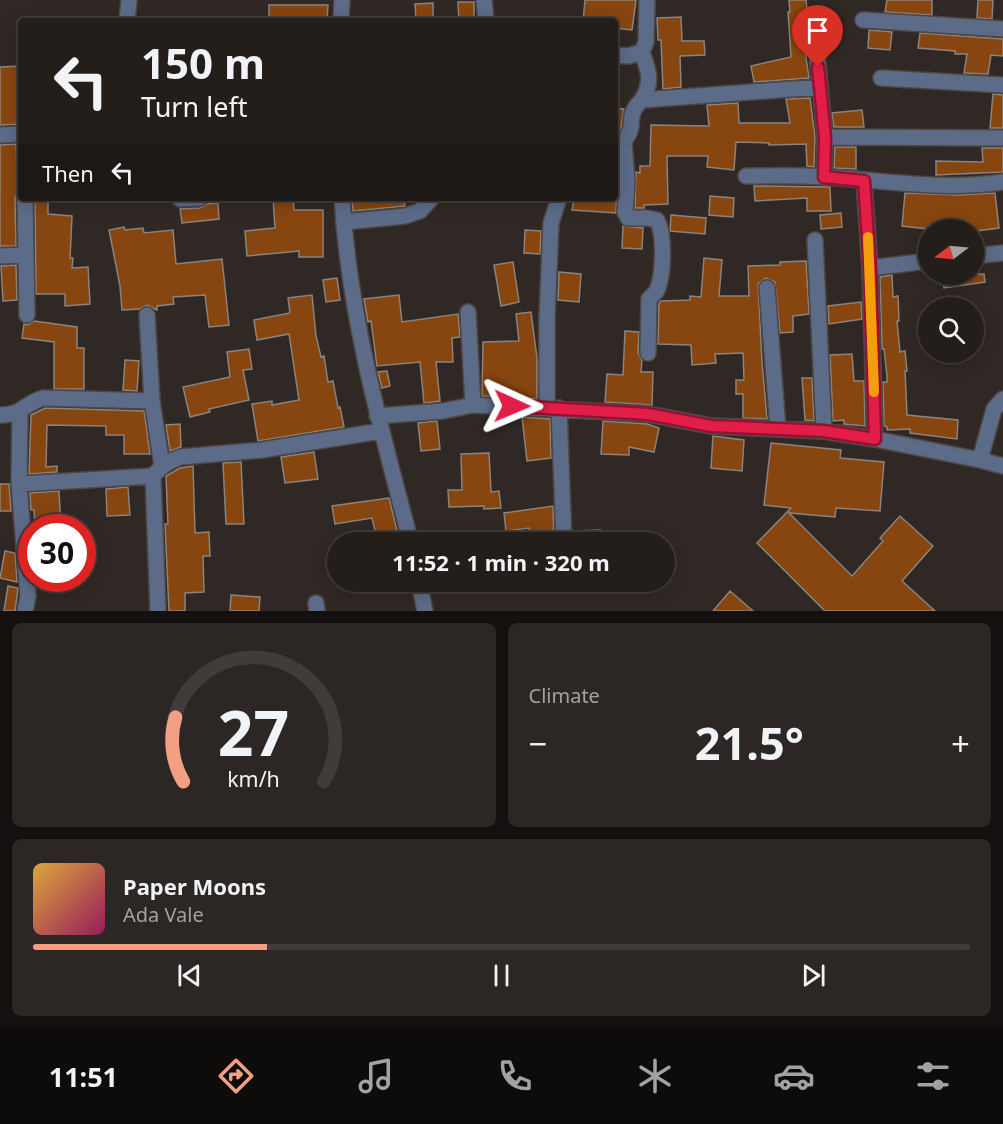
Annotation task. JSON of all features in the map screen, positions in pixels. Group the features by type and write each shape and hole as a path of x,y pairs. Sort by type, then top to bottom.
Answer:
{"street":[{"path":"127,18 129,0"},
{"path":"341,18 342,0"},
{"path":"484,0 486,18"},
{"path":"647,0 646,42 642,52 650,75 648,88 633,111 632,131 624,141 627,183 625,212 628,218 657,220 661,228 660,276 656,293 649,299 648,353"},
{"path":"863,20 1003,29"},
{"path":"814,26 825,137 824,177"},
{"path":"618,55 628,56 642,52"},
{"path":"880,78 1003,85"},
{"path":"642,100 820,87"},
{"path":"0,135 18,134"},
{"path":"825,137 1003,138"},
{"path":"746,176 824,177 975,186 1003,182"},
{"path":"864,181 870,268 875,439"},
{"path":"25,201 27,315"},
{"path":"342,201 354,299 379,424 408,532"},
{"path":"344,222 405,216 420,211 429,201"},
{"path":"558,201 551,223 547,318 563,532"},
{"path":"815,240 824,431"},
{"path":"984,255 1003,253"},
{"path":"0,256 25,255"},
{"path":"870,268 918,262"},
{"path":"767,288 778,429"},
{"path":"468,312 473,405"},
{"path":"147,315 158,471 158,611"},
{"path":"0,414 20,412 30,402 43,398 152,401"},
{"path":"980,460 994,409 1003,399"},
{"path":"20,484 158,471 169,461 181,457 262,450 473,405 648,414 711,426 824,431 875,439 1003,466"},
{"path":"20,412 20,484 28,596 25,611"},
{"path":"421,592 425,611"}],"building":[{"path":"585,0 636,0 632,30 618,28 618,18 583,18"},
{"path":"789,0 806,0 808,17 804,25 805,36 803,37 809,78 754,82 751,66 791,57"},
{"path":"887,0 932,0 932,15 885,12"},
{"path":"978,0 993,0 992,19 977,18"},
{"path":"458,2 474,2 474,18 459,18"},
{"path":"433,3 433,18 416,18 415,4"},
{"path":"269,5 328,5 327,18 269,18"},
{"path":"681,17 682,41 704,41 705,55 680,56 681,87 663,89 661,40 658,40 657,18"},
{"path":"869,30 892,32 890,50 868,48"},
{"path":"920,33 1003,39 1003,56 991,55 988,74 964,73 967,54 918,48"},
{"path":"18,66 18,124 0,125 0,67"},
{"path":"993,94 1003,95 1003,128 990,128"},
{"path":"810,98 815,137 814,167 807,166 806,144 769,145 769,143 736,142 734,170 707,167 708,156 667,156 668,204 644,205 644,208 635,208 636,172 640,173 640,166 650,166 651,125 709,126 707,105 738,103 739,123 790,123 786,99"},
{"path":"618,108 624,109 618,134"},
{"path":"862,110 864,127 834,127 832,113"},
{"path":"16,144 18,193 15,198 16,246 0,246 0,145"},
{"path":"835,147 856,147 856,169 834,168"},
{"path":"982,148 1003,148 1003,172 936,175 936,161 983,162"},
{"path":"754,186 830,187 831,211 807,211 807,198 755,201"},
{"path":"905,193 959,195 995,193 999,228 984,230 984,219 918,219 918,228 902,226"},
{"path":"710,196 734,198 733,217 709,215"},
{"path":"35,201 48,201 48,214 72,216 70,258 73,258 72,268 88,267 90,304 65,306 65,294 36,294"},
{"path":"273,201 293,201 294,210 323,210 323,257 299,257 299,251 247,256 245,231 275,228"},
{"path":"404,201 405,206 353,211 352,202"},
{"path":"574,201 616,201 616,213 572,210"},
{"path":"218,203 219,219 182,223 180,209 200,208 207,204"},
{"path":"841,213 842,227 821,229 820,215"},
{"path":"671,215 706,218 705,234 670,231"},
{"path":"623,226 643,228 642,249 622,248"},
{"path":"124,227 125,230 143,228 144,233 173,230 176,264 222,259 229,325 209,327 205,295 173,297 174,304 157,306 157,310 147,305 140,309 122,310 120,286 109,230"},
{"path":"525,230 541,231 540,254 524,253"},
{"path":"704,258 722,260 719,296 749,296 748,266 806,261 809,314 793,316 793,332 780,333 775,282 766,278 758,284 767,419 743,418 743,394 736,394 736,380 744,380 743,353 715,354 716,363 692,365 691,345 658,344 659,303 690,300 690,296 701,297"},
{"path":"513,262 519,302 501,306 494,265"},
{"path":"16,265 17,300 3,301 1,266"},
{"path":"559,272 581,274 579,302 558,300"},
{"path":"892,275 893,297 898,296 899,321 897,321 900,352 905,351 907,415 958,420 957,439 910,433 910,429 887,430 884,426 883,382 887,382 887,376 884,349 882,349 880,277"},
{"path":"337,278 340,300 326,302 323,280"},
{"path":"944,285 964,285 944,288"},
{"path":"312,295 316,336 321,357 324,356 328,382 333,381 344,427 258,441 252,404 272,401 272,405 299,400 289,334 257,340 254,320 290,313 288,298"},
{"path":"399,295 402,322 458,314 460,337 452,338 453,362 436,362 440,401 424,403 420,362 377,366 371,321 368,322 364,299"},
{"path":"861,302 862,319 829,324 828,306"},
{"path":"531,312 537,358 537,399 482,396 483,342 519,341 516,314"},
{"path":"34,321 77,327 77,348 84,348 84,389 54,389 54,342 22,338 24,324 28,325"},
{"path":"625,331 639,332 638,353 642,360 641,372 653,372 652,405 605,402 607,374 623,375"},
{"path":"249,349 252,369 243,370 249,400 209,409 210,412 190,417 183,387 230,377 227,352"},
{"path":"852,354 854,381 864,381 865,426 844,424 844,420 833,421 830,355"},
{"path":"125,360 139,361 137,391 123,390"},
{"path":"387,371 390,386 382,388 378,372"},
{"path":"802,378 812,378 814,421 805,420"},
{"path":"45,408 144,411 150,454 124,454 124,435 106,435 106,426 47,425 46,467 57,466 57,472 29,474 31,415"},
{"path":"522,417 550,419 551,458 527,461"},
{"path":"437,421 440,449 421,451 418,423"},
{"path":"603,421 647,424 659,428 654,452 629,447 629,455 601,454"},
{"path":"180,424 181,447 170,451 166,425"},
{"path":"713,436 744,440 742,471 711,468"},
{"path":"771,443 841,450 840,458 884,462 880,511 836,508 835,517 789,513 852,576 883,541 880,538 900,516 933,546 902,581 935,611 825,611 757,543 791,508 764,505"},
{"path":"314,452 318,479 285,483 281,457"},
{"path":"489,453 491,492 499,491 501,508 449,507 448,490 462,490 461,454"},
{"path":"241,462 244,524 226,524 223,463"},
{"path":"193,466 195,533 209,532 210,556 203,556 204,592 185,593 185,611 169,611 165,524 168,524 166,476 180,468"},
{"path":"0,484 9,484 11,511 0,511"},
{"path":"128,487 130,515 107,516 106,489"},
{"path":"59,491 60,514 34,514 34,510 31,510 30,493"},
{"path":"389,498 397,532 375,532 372,518 335,524 332,506"},
{"path":"553,506 554,532 530,532 529,528 506,531 504,513"},
{"path":"600,530 600,532 573,532"},
{"path":"5,551 15,553 17,582 0,578"},
{"path":"8,586 18,588 15,611 4,611"},
{"path":"730,591 753,611 713,611"},
{"path":"231,595 260,597 259,611 230,611"}],"slow traffic":[{"path":"868,237 874,392"}],"route":[{"path":"512,406 648,414 711,426 824,431 875,439 870,268 864,181 824,177 825,137 818,67"}]}
